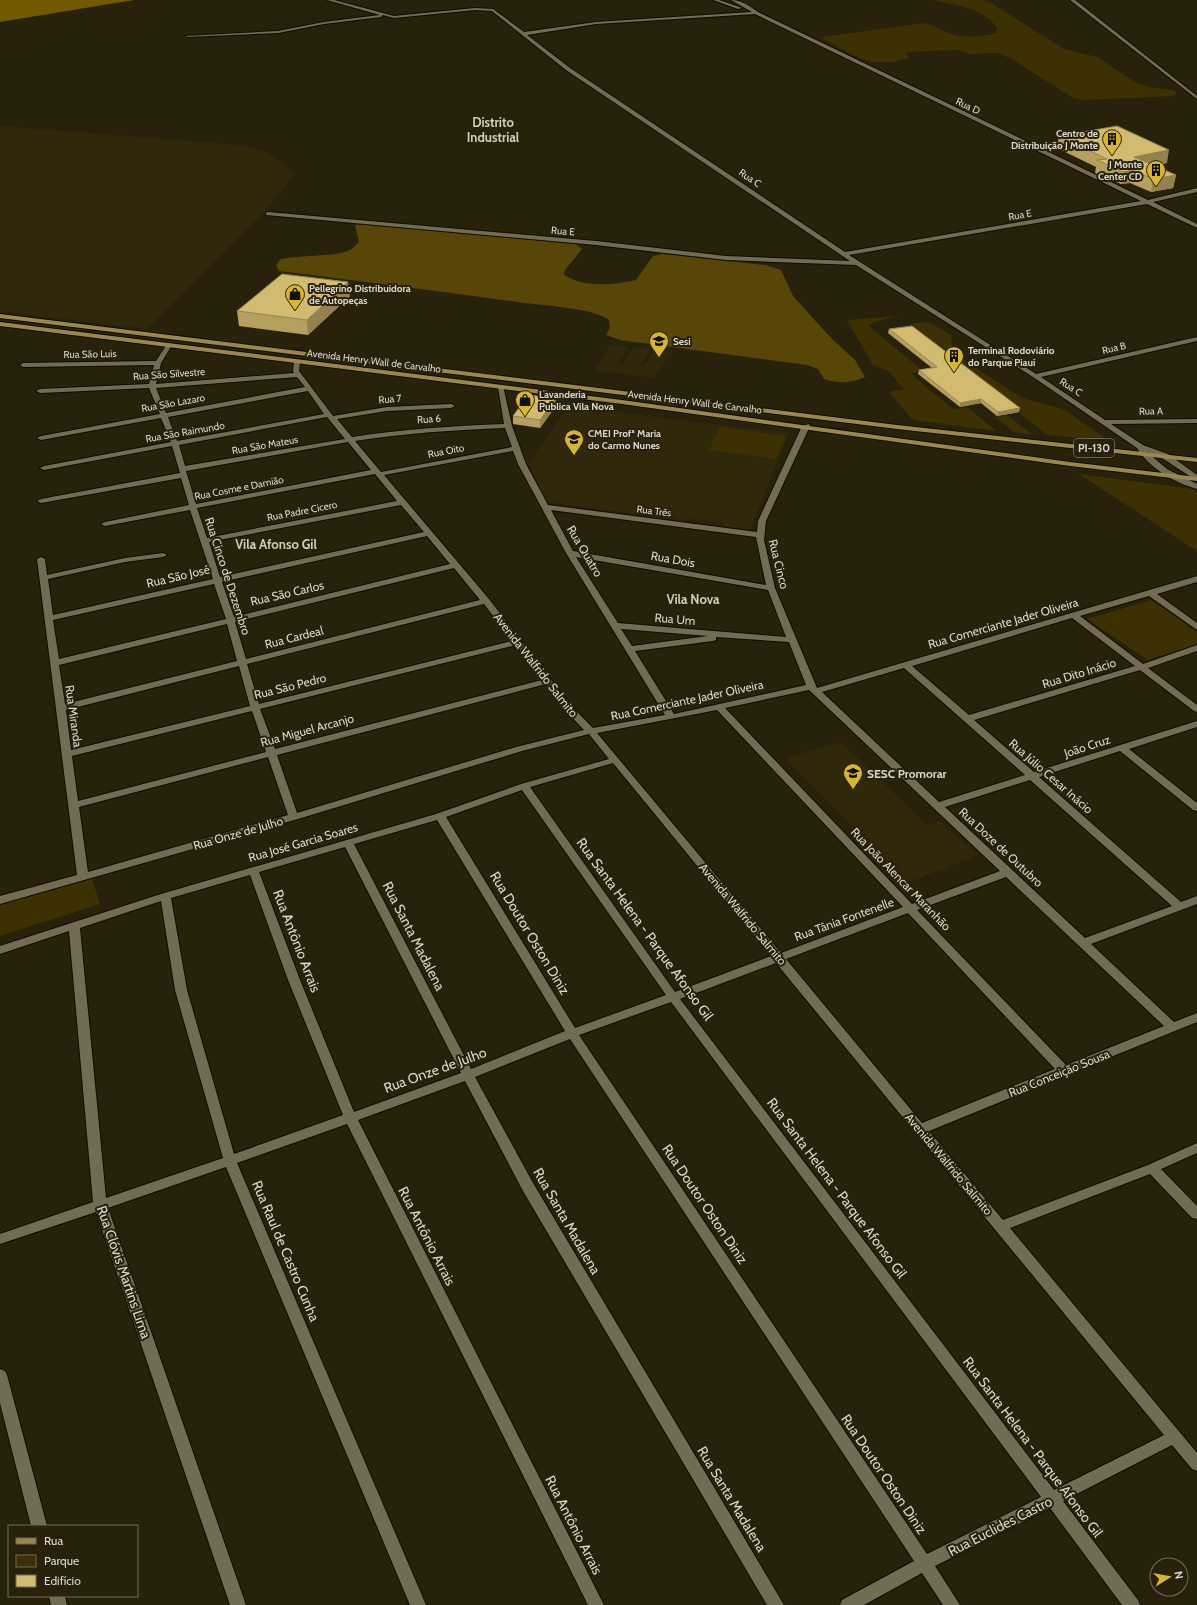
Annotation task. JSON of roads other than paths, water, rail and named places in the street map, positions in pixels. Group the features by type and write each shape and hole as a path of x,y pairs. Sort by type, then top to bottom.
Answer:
{"main road":[{"name":"Avenida Henry Wall de Carvalho","path":"0,316 897,427 1142,450 1165,456 1197,460"},
{"name":"Avenida Henry Wall de Carvalho","path":"0,324 806,426 1197,479"},
{"path":"194,348 204,341"},
{"path":"297,362 310,354"},
{"path":"547,393 553,385"},
{"path":"952,447 1002,449 1008,448 1016,439"}],"street":[{"name":"Rua C","path":"329,0 386,16 408,16 489,9 493,10 568,68 845,254 856,263 1106,422 1173,476 1197,487"},
{"path":"716,0 750,10"},
{"name":"Rua D","path":"733,0 745,5 756,13 1197,226"},
{"path":"1072,0 1197,98"},
{"path":"523,34 596,23 756,13"},
{"path":"187,36 278,32 324,23 386,16"},
{"name":"Rua E","path":"845,254 1147,202 1197,190"},
{"name":"Rua E","path":"268,214 589,242 726,258 856,263"},
{"name":"Rua B","path":"1035,376 1197,339"},
{"path":"152,386 154,372 169,345"},
{"name":"Avenida Walfrido Salmito","path":"297,362 295,368 308,389 486,601 570,710 591,732 1197,1464"},
{"name":"Rua São Luis","path":"23,365 158,363"},
{"name":"Rua São Silvestre","path":"40,390 152,386 299,375"},
{"name":"Rua Cinco de Dezembro","path":"152,386 175,444 182,472 218,580 256,707 294,817"},
{"name":"Rua Quatro","path":"501,387 508,426 522,464 570,553 617,626 671,717"},
{"name":"Rua São Lazaro","path":"40,438 308,389"},
{"name":"Rua 7","path":"330,416 388,409 451,406"},
{"name":"Rua São Raimundo","path":"44,468 330,416"},
{"name":"Rua A","path":"1106,422 1197,421"},
{"name":"Rua 6","path":"351,440 414,430 508,426"},
{"name":"Rua Cinco","path":"806,426 762,521 760,534 771,588 791,640 813,689"},
{"name":"Rua São Mateus","path":"41,501 182,472 351,440"},
{"name":"Rua Oito","path":"379,473 516,448"},
{"path":"1165,456 1197,479"},
{"name":"Rua Cosme e Damião","path":"104,524 379,473"},
{"name":"Rua Padre Cicero","path":"204,541 404,502"},
{"name":"Rua Três","path":"546,507 760,534"},
{"name":"Rua São José","path":"49,618 430,533"},
{"name":"Rua Dois","path":"570,553 771,588"},
{"path":"44,578 125,560 163,556"},
{"name":"Rua Miranda","path":"41,560 84,877"},
{"name":"Rua São Carlos","path":"55,662 456,565"},
{"name":"Rua Comerciante Jader Oliveira","path":"591,732 671,717 718,706 813,689 905,664 1197,579"},
{"path":"1149,592 1197,627"},
{"name":"Rua Cardeal","path":"61,708 486,601"},
{"path":"1073,615 1197,709"},
{"name":"Rua Um","path":"617,626 791,640"},
{"name":"Rua Um","path":"631,649 731,636"},
{"name":"Rua São Pedro","path":"67,754 518,642"},
{"name":"Rua Dito Inácio","path":"967,719 1142,667 1197,648"},
{"name":"Rua Júlio Cesar Inácio","path":"905,664 1180,907"},
{"name":"Rua Miguel Arcanjo","path":"74,805 548,681"},
{"name":"Rua Doze de Outubro","path":"813,689 1172,1027"},
{"name":"Rua João Alencar Maranhão","path":"718,706 1064,1071"},
{"name":"João Cruz","path":"938,806 1197,724"},
{"name":"Rua Onze de Julho","path":"0,900 294,817 519,749 591,732"},
{"path":"1122,748 1197,808"},
{"name":"Rua José Garcia Soares","path":"0,950 165,896 440,816 524,786 614,760"},
{"name":"Rua Santa Helena - Parque Afonso Gil","path":"524,786 673,997 1132,1605"},
{"name":"Rua Doutor Oston Diniz","path":"440,816 572,1033 952,1605"},
{"name":"Rua Santa Madalena","path":"348,842 524,1180 612,1332 776,1605"},
{"name":"Rua Antônio Arrais","path":"253,870 294,980 350,1117 596,1605"},
{"name":"Rua Tânia Fontenelle","path":"778,957 1008,872"},
{"name":"Rua Raul de Castro Cunha","path":"165,896 181,990 230,1161 418,1605"},
{"path":"1083,943 1197,900"},
{"name":"Rua Clóvis Martins Lima","path":"74,925 100,1204 238,1605"},
{"name":"Rua Onze de Julho","path":"0,1239 230,1161 469,1075 572,1033 778,957"},
{"name":"Rua Conceição Sousa","path":"920,1129 1197,1017"},
{"path":"1001,1226 1152,1168 1197,1148"},
{"path":"1152,1168 1197,1214"},
{"path":"0,1375 39,1525"},
{"name":"Rua Euclides Castro","path":"848,1605 924,1564 1174,1437"}],"place":[{"name":"Centro de Distribuição J Monte","path":"1112,156"},
{"name":"J Monte Center CD","path":"1156,187"},
{"name":"Pellegrino Distribuidora de Autopeças","path":"295,311"},
{"name":"Sesi","path":"659,358"},
{"name":"Terminal Rodoviário do Parque Piauí","path":"954,373"},
{"name":"Lavanderia Publica Vila Nova","path":"525,417"},
{"name":"CMEI Profª Maria do Carmo Nunes","path":"574,456"},
{"name":"SESC Promorar","path":"853,790"}],"district":[{"name":"Distrito Industrial","path":"493,130"},
{"name":"Vila Afonso Gil","path":"276,544"},
{"name":"Vila Nova","path":"693,599"}]}
